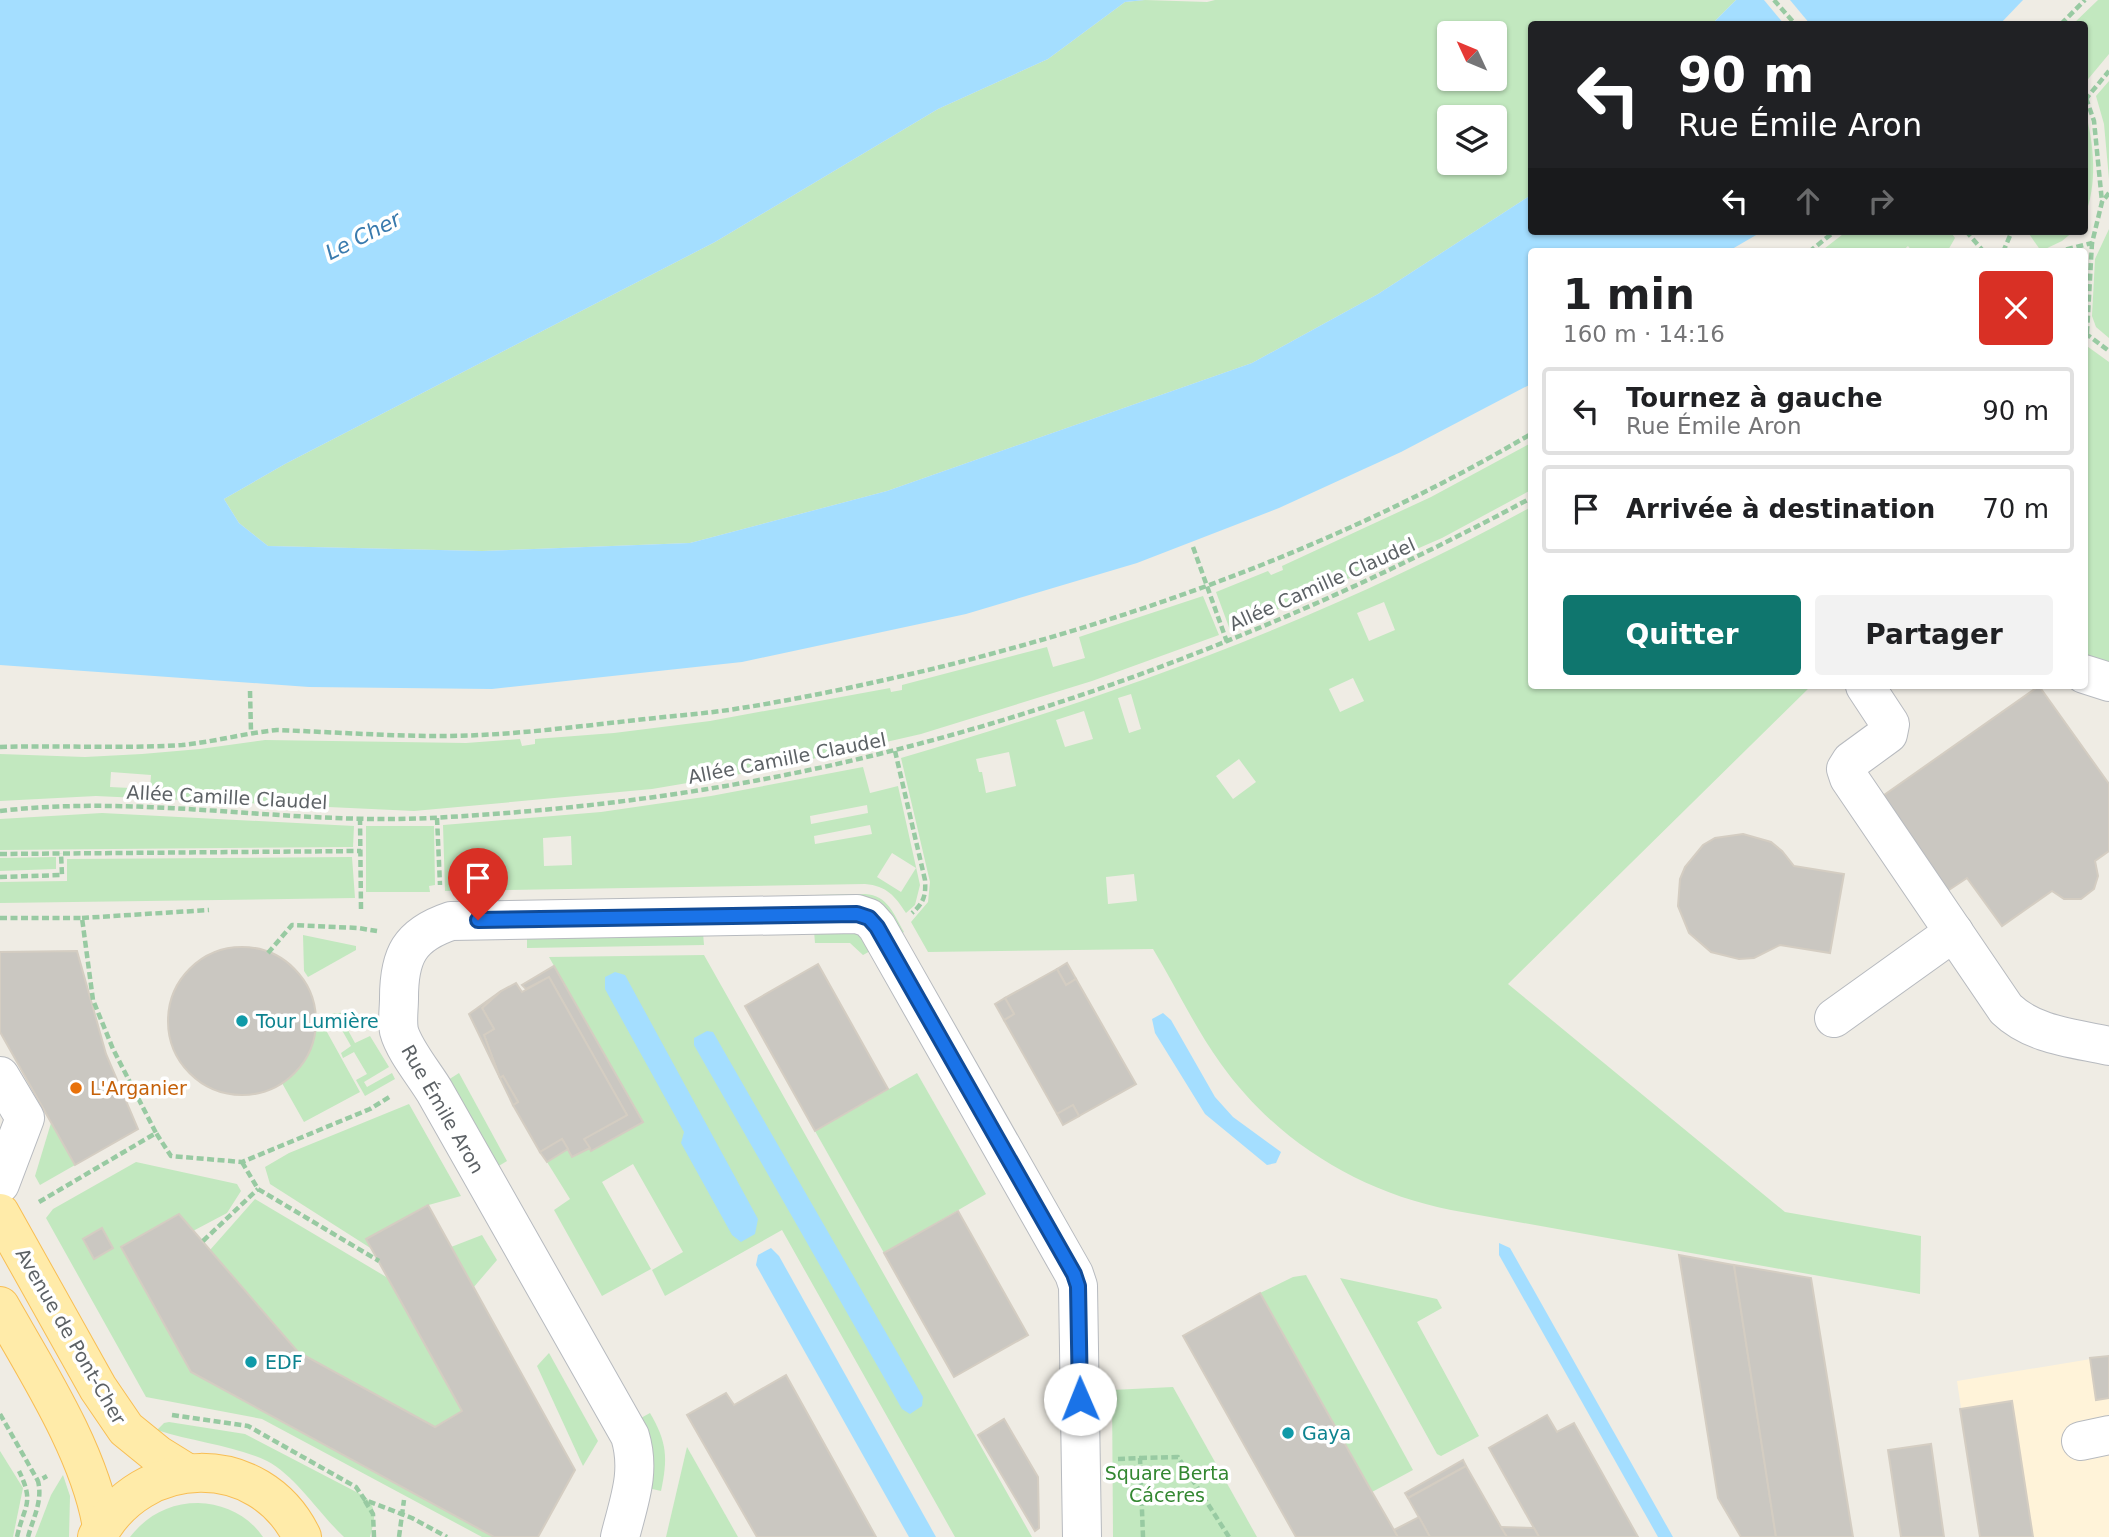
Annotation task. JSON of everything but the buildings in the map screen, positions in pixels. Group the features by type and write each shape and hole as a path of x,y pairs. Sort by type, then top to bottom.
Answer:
{"main road":[{"name":"Avenue de Pont-Cher","path":"0,1213 98,1388 126,1429 158,1455 187,1473"},
{"path":"0,1306 56,1404 95,1492 100,1532"},
{"path":"100,1532 124,1500 162,1479 187,1473 225,1475 242,1481 267,1495 302,1529"}],"street":[{"path":"2088,675 2109,682"},
{"path":"1867,689 1890,724 1888,734 1851,761 1846,769 1849,778 2006,1009 2018,1020 2039,1030 2109,1046"},
{"name":"Rue Émile Aron","path":"620,1537 636,1472 630,1436 436,1092 403,1041 399,1029 399,977 402,959 422,934 434,926 451,921 857,914 869,918 877,927 1074,1274 1078,1286 1082,1537"},
{"path":"1834,1018 1954,932"},
{"path":"0,1076 25,1118 0,1184"}],"path":[{"path":"1774,0 1792,21"},
{"path":"2064,21 2085,0"},
{"path":"2088,96 2109,71"},
{"path":"2088,110 2096,135 2102,202"},
{"path":"2088,297 2091,243 2102,202 2109,192"},
{"path":"1814,248 1830,235"},
{"path":"2072,248 2091,243"},
{"path":"2088,335 2109,351"},
{"path":"0,747 134,748 186,744 277,730 442,736 538,731 736,709 858,687 985,656 1140,611 1207,586 1391,509 1528,436"},
{"name":"Allée Camille Claudel","path":"0,811 90,805 360,818 437,818 606,804 694,791 895,751 1055,702 1227,642 1391,571 1528,500"},
{"path":"1193,548 1227,642"},
{"path":"250,691 251,732"},
{"path":"895,751 925,880 926,894 909,915"},
{"path":"360,818 361,909"},
{"path":"437,818 440,897"},
{"path":"0,854 361,851"},
{"path":"0,877 62,876 61,853"},
{"path":"0,918 82,918 209,910"},
{"path":"82,918 93,1000 113,1049 156,1133 171,1156 242,1162 370,1109 401,1091"},
{"path":"268,953 292,925 358,928 380,932"},
{"path":"39,1202 156,1133"},
{"path":"242,1162 258,1188 379,1261"},
{"path":"203,1241 258,1188"},
{"path":"0,1414 38,1481"},
{"path":"1106,1459 1178,1457 1229,1537"},
{"path":"1140,1458 1143,1537"},
{"path":"17,1537 29,1497 19,1471"},
{"path":"365,1500 373,1514 374,1537"},
{"path":"399,1537 404,1500"}],"shaded area":[{"path":"2109,1356 2109,1537 1980,1537 1957,1381"}],"green space":[{"path":"1736,0 1715,21 1528,21 1528,197 1378,294 1252,363 887,491 690,543 482,551 268,546 239,523 224,499 285,464 715,242 938,109 1048,59 1125,2"},
{"path":"2098,0 2109,0 2109,54 2088,79 2088,21 2076,21"},
{"path":"2109,81 2109,179 2104,124 2096,96"},
{"path":"2088,124 2093,164 2088,205"},
{"path":"2109,229 2109,338 2096,327 2092,316 2095,259"},
{"path":"1842,235 1953,235 1955,238 1949,248 1825,248"},
{"path":"2030,235 2069,235 2047,248 2039,248"},
{"path":"2088,347 2109,362 2109,663 2088,656"},
{"path":"1528,445 1528,492 1442,538 1230,630 1216,592 1268,571 1271,575 1283,570 1282,566 1431,497"},
{"path":"1528,509 1528,689 1808,689 1508,984 1785,1212 1921,1236 1920,1294 1417,1202 1352,1176 1322,1159 1267,1117 1221,1064 1153,949 928,952 911,922 928,902 930,882 901,758 1144,679 1223,650 1378,584","holes":["1384,602 1395,630 1369,641 1357,613","1353,678 1364,701 1340,712 1329,689","1131,694 1141,729 1129,733 1118,698","1084,711 1093,739 1065,747 1056,720","1009,752 1016,786 986,793 976,759","1239,759 1256,782 1233,799 1216,776","1134,874 1137,901 1108,904 1106,877"]},
{"path":"1203,596 1219,635 1092,681 921,734 764,770 652,789 414,811 96,796 0,801 0,754 85,757 142,754 265,740 466,743 520,739 522,746 535,744 535,739 614,733 710,721 890,688 891,692 902,690 902,685 1047,647 1053,667 1085,658 1079,637","holes":["111,772 151,775 150,789 110,787"]},
{"path":"863,767 870,793 898,786 920,885 915,905 906,913 890,893 865,884 445,891 443,825 601,812 711,796","holes":["867,805 868,813 811,824 810,816","870,825 872,834 815,844 814,836","571,836 572,865 544,866 543,838","892,853 916,868 901,892 877,877"]},
{"path":"102,813 354,826 353,847 0,850 0,819"},
{"path":"366,826 434,826 435,885 429,886 430,892 366,892"},
{"path":"56,857 56,869 0,871 0,858"},
{"path":"352,857 355,898 0,903 0,882 67,881 67,859"},
{"path":"865,894 885,902 904,932 894,938 814,907 814,895"},
{"path":"847,930 859,934 874,949 863,955 850,943 815,943 814,931"},
{"path":"703,933 704,945 527,948 527,936"},
{"path":"303,935 356,946 356,950 308,977 304,971"},
{"path":"704,955 1032,1537 955,1537 782,1230 665,1296 652,1270 683,1252 633,1164 602,1182 651,1269 602,1296 554,1210 570,1199 547,1162 568,1149 573,1157 590,1148 592,1151 642,1121 549,957"},
{"path":"356,1011 358,1015 344,1023 355,1043 370,1036 389,1067 364,1082 367,1087 392,1073 395,1079 365,1096 356,1080 367,1074 354,1052 343,1058 341,1053 351,1046 339,1025 329,1031 321,1015"},
{"path":"322,1023 360,1092 304,1122 282,1083 300,1065 308,1051 315,1027"},
{"path":"459,1073 507,1161 497,1167 448,1080"},
{"path":"917,1073 986,1194 884,1253 815,1131"},
{"path":"409,1104 461,1196 425,1206 367,1239 372,1249 270,1184 265,1167 289,1153"},
{"path":"51,1123 75,1165 40,1185 35,1176"},
{"path":"136,1162 237,1184 241,1191 227,1213 193,1231 121,1247 191,1372 494,1537 482,1537 262,1419 146,1397 46,1218 53,1209"},
{"path":"255,1199 388,1278 462,1411 435,1427 298,1352 210,1250"},
{"path":"482,1235 497,1260 473,1288 451,1247"},
{"path":"1306,1275 1413,1470 1372,1492 1260,1293 1293,1277"},
{"path":"1340,1278 1437,1299 1442,1308 1417,1322 1479,1436 1441,1456 1437,1454"},
{"path":"549,1353 598,1441 583,1466 537,1366"},
{"name":"Square Berta Cáceres","path":"1173,1387 1257,1537 1113,1537 1112,1390"},
{"path":"650,1413 663,1442 665,1469 661,1491 648,1488 639,1419"},
{"path":"169,1422 245,1434 364,1496 374,1510 370,1537 344,1537 288,1476 267,1461 241,1451 157,1430"},
{"path":"687,1447 738,1537 666,1537"},
{"path":"0,1451 23,1488 13,1537 0,1537"},
{"path":"63,1475 70,1496 69,1537 35,1537 51,1495"},
{"path":"198,1503 235,1512 263,1537 130,1537 144,1522 160,1512 178,1505"}],"water":[{"name":"Le Cher","path":"0,0 1145,0 1125,2 1048,59 938,109 715,242 285,464 224,499 239,523 268,546 482,551 690,543 887,491 1252,363 1378,294 1528,197 1528,235 1756,235 1734,248 1528,248 1528,386 1401,452 1279,508 1137,563 966,614 742,662 492,689 309,687 0,665"},
{"path":"1736,0 2023,0 2003,21 1715,21"},
{"path":"615,972 625,975 758,1219 755,1234 741,1242 732,1235 681,1143 684,1132 605,989 605,977"},
{"path":"1163,1013 1171,1020 1215,1097 1233,1117 1281,1152 1276,1163 1267,1165 1205,1114 1155,1033 1152,1019"},
{"path":"707,1031 713,1032 923,1397 922,1406 910,1414 902,1409 694,1045 694,1038"},
{"path":"1499,1243 1510,1248 1673,1537 1658,1537 1499,1255"},
{"path":"771,1248 779,1256 936,1537 909,1537 756,1265 758,1255"}],"pier":[{"path":"1764,0 1790,0 1808,21 1782,21"}],"place":[{"name":"Tour Lumière","path":"242,1021"},
{"name":"L'Arganier","path":"76,1088"},
{"name":"EDF","path":"251,1362"},
{"name":"Gaya","path":"1288,1433"}],"route":[{"path":"478,920 857,914 869,918 877,927 1074,1274 1078,1286 1080,1399"}]}
